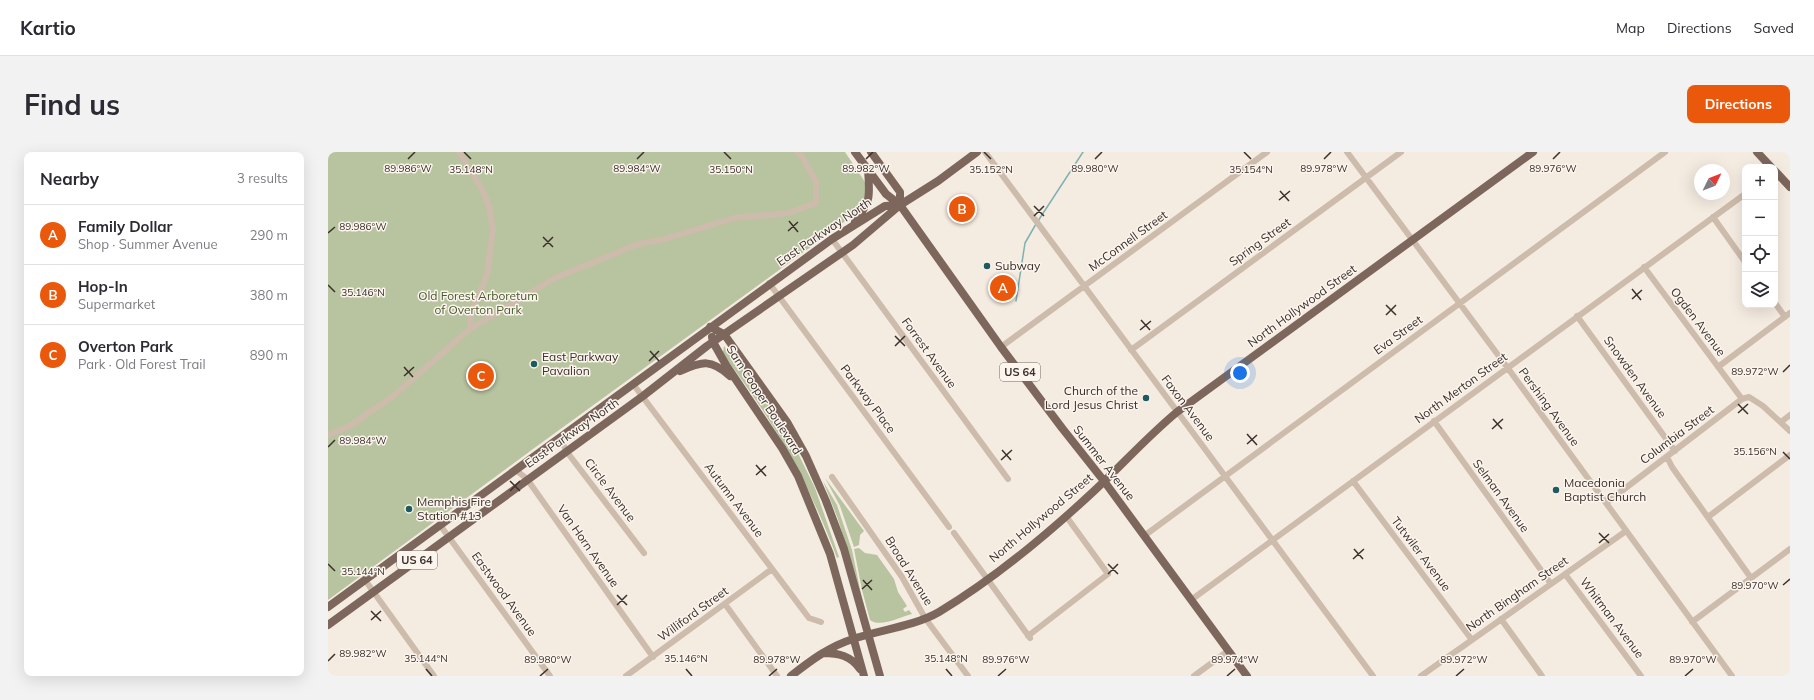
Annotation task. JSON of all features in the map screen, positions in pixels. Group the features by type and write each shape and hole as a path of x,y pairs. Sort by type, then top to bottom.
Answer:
{"main road":[{"path":"855,152 886,194 900,205"},
{"path":"870,152 900,192 900,205"},
{"path":"900,205 932,185 978,152"},
{"name":"North Hollywood Street","path":"791,676 823,653 852,639 925,618 943,609 986,579 1066,516 1148,437 1177,412 1533,152"},
{"path":"1757,152 1768,164"},
{"path":"852,226 868,204 870,189 868,169"},
{"path":"1778,174 1789,184"},
{"name":"East Parkway North","path":"328,607 769,283 832,239 884,206 900,205"},
{"name":"East Parkway North","path":"328,625 527,479 644,396 724,334 778,295 853,245 900,205"},
{"name":"Summer Avenue","path":"900,205 1001,346 1062,428 1104,481 1247,676"},
{"name":"Sam Cooper Boulevard","path":"710,327 724,334 787,422 806,456 826,502 844,550 880,676"},
{"name":"Sam Cooper Boulevard","path":"710,327 713,342 782,448 798,476 830,554 852,639 864,675"},
{"path":"670,376 692,366 711,363 720,368 739,384"},
{"path":"823,653 837,654 847,657 854,662 864,675"}],"street":[{"path":"459,152 482,189 491,212 493,229 487,275 471,313 470,329"},
{"path":"328,435 348,427 392,397 470,329 555,278 638,244 660,240 734,218 788,213 816,203 816,182 802,156 797,152"},
{"name":"Faxon Avenue","path":"985,152 1373,676"},
{"name":"McConnell Street","path":"1001,346 1267,152"},
{"name":"Pershing Avenue","path":"1346,152 1507,367 1732,676"},
{"name":"Spring Street","path":"1131,350 1401,152"},
{"name":"Eva Street","path":"1144,536 1665,152"},
{"name":"North Merton Street","path":"1191,600 1742,196"},
{"path":"1713,217 1742,258"},
{"name":"Forrest Avenue","path":"832,239 1008,479"},
{"name":"Ogden Avenue","path":"1644,267 1742,399"},
{"name":"Parkway Place","path":"769,283 949,527"},
{"path":"1718,367 1788,315 1778,306"},
{"name":"Snowden Avenue","path":"1577,316 1675,451"},
{"name":"Autumn Avenue","path":"633,384 644,396 809,618 821,622"},
{"path":"1742,399 1749,397 1790,431"},
{"name":"Columbia Street","path":"1606,503 1742,399"},
{"path":"1781,422 1790,415"},
{"name":"Selman Avenue","path":"1434,421 1551,584"},
{"name":"Circle Avenue","path":"560,438 567,452 644,554"},
{"path":"1708,516 1790,455"},
{"path":"1667,457 1672,467 1751,578"},
{"name":"Van Horn Avenue","path":"516,470 527,479 653,657"},
{"name":"Broad Avenue","path":"832,477 902,577 925,618 968,676"},
{"name":"Tutwiler Avenue","path":"1353,481 1472,640"},
{"path":"954,533 1029,637 1108,574 1066,516"},
{"name":"Eastwood Avenue","path":"440,525 550,676"},
{"name":"North Bingham Street","path":"1422,676 1626,531"},
{"path":"1692,622 1790,549"},
{"name":"Williford Street","path":"626,676 772,569"},
{"name":"Whitman Avenue","path":"1565,574 1641,676"},
{"path":"366,580 434,676"},
{"path":"725,604 777,676"},
{"path":"1501,619 1542,676"},
{"path":"1194,676 1228,651"}],"green space":[{"name":"Old Forest Arboretum of Overton Park","path":"328,152 845,152 867,185 862,208 328,600"},
{"path":"724,346 754,384 791,439 815,488 839,557 837,558 815,504 790,454 760,407 727,360 723,352"},
{"path":"825,478 864,531 860,535 859,545 854,547 840,506"},
{"path":"823,481 837,505 852,550 867,617 838,519"},
{"path":"859,548 865,553 877,555 894,579 898,592 907,606 903,609 905,612 909,610 912,614 879,623 870,620 862,590 854,549"}],"waterway":[{"path":"1038,221 1083,152"},
{"path":"1016,301 1025,243 1036,224"}],"place":[{"name":"Hop-In","path":"962,209"},
{"name":"Subway","path":"987,266"},
{"name":"Family Dollar","path":"1003,288"},
{"name":"East Parkway Pavalion","path":"534,364"},
{"name":"Overton Park","path":"481,376"},
{"name":"Church of the Lord Jesus Christ","path":"1146,398"},
{"name":"Macedonia Baptist Church","path":"1556,490"},
{"name":"Memphis Fire Station #13","path":"409,509"}]}
